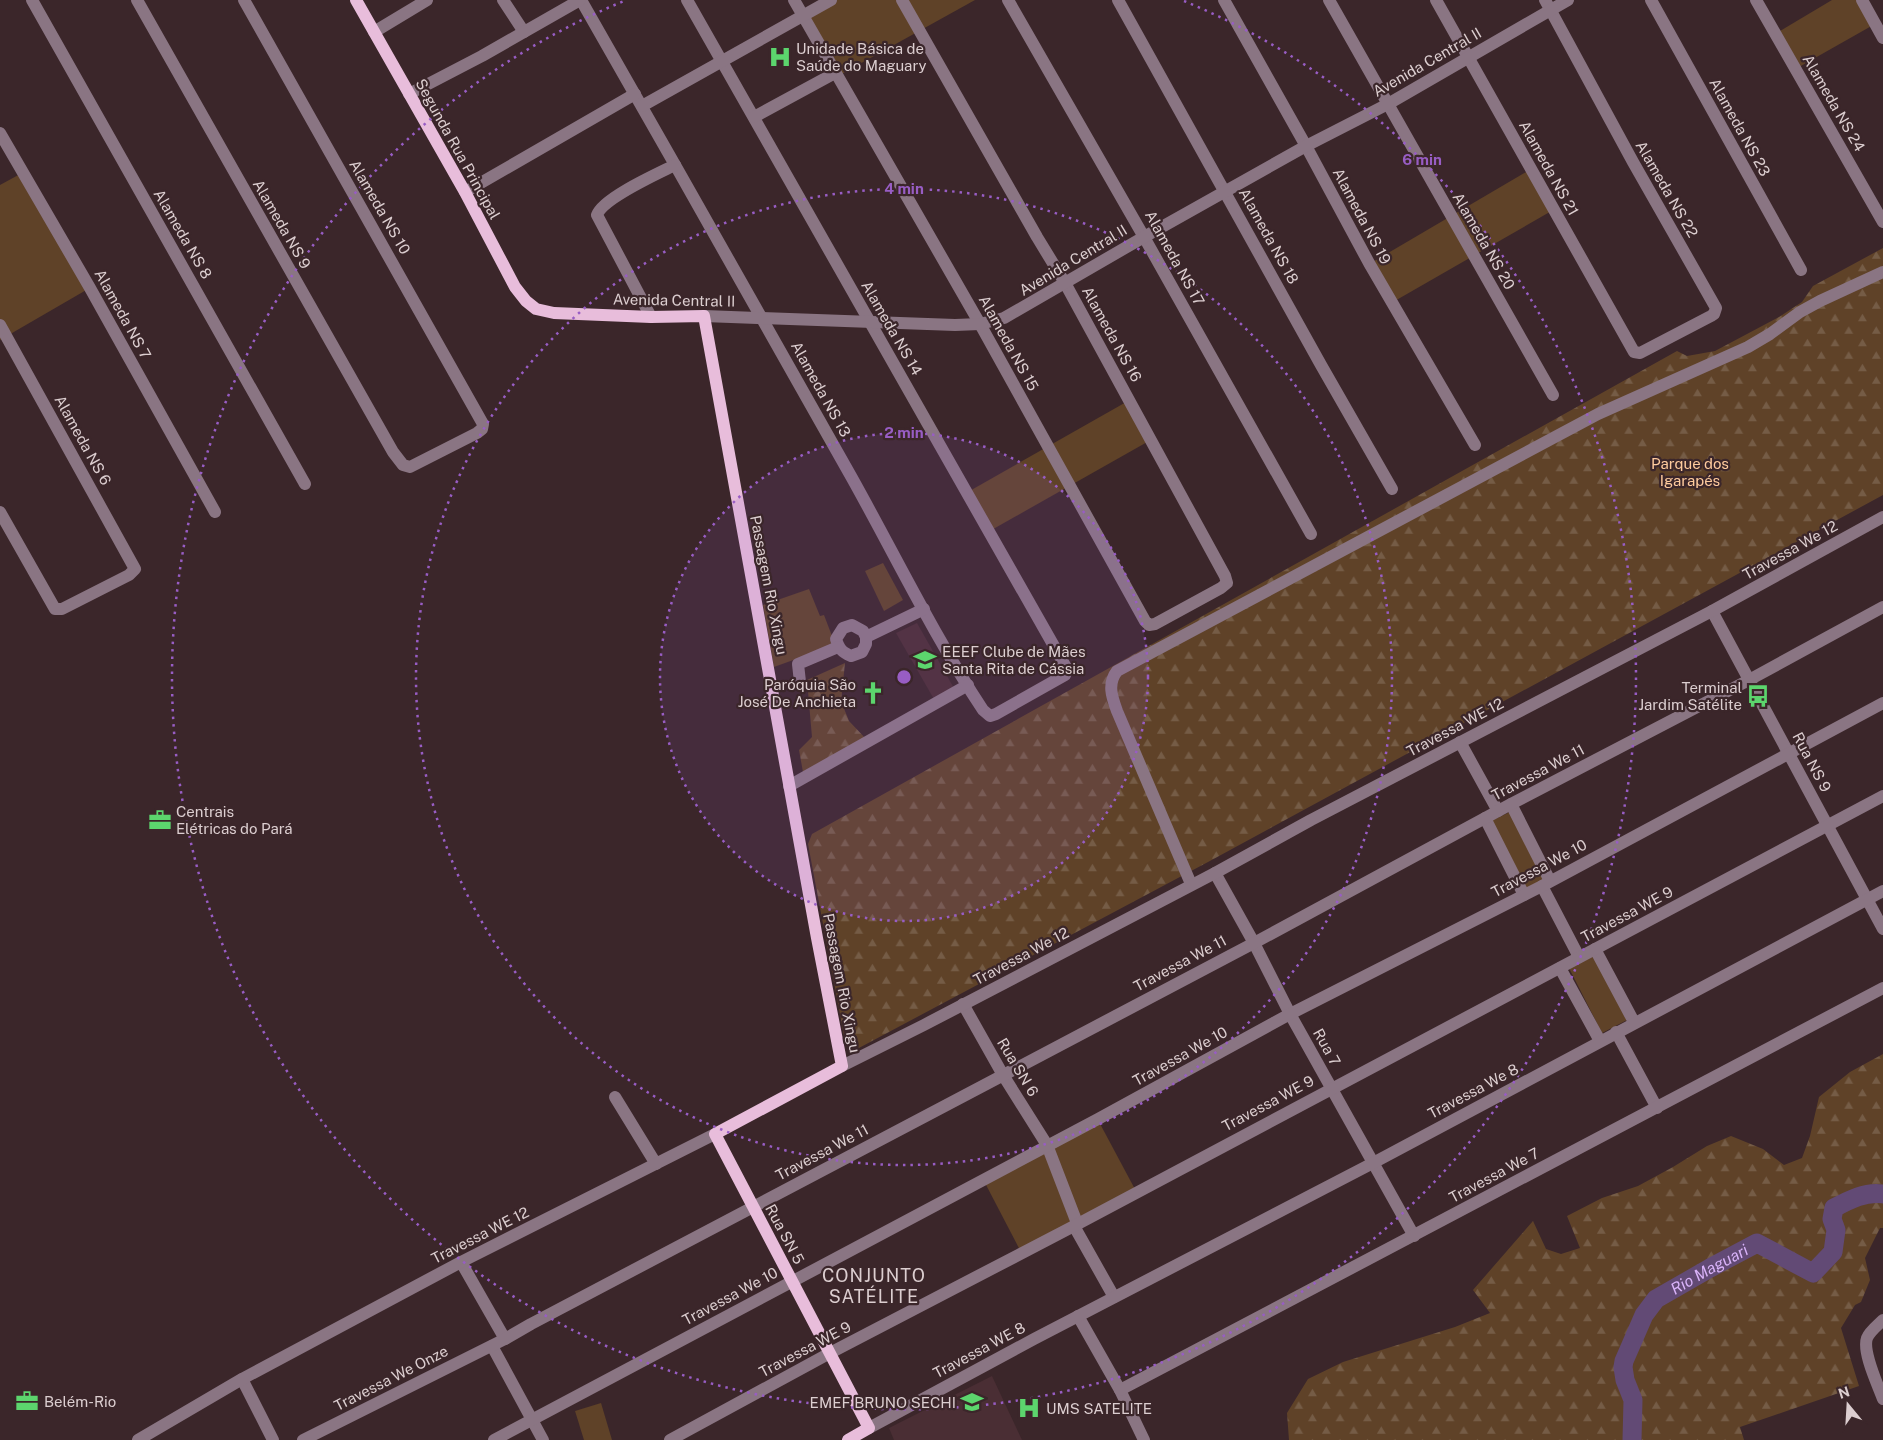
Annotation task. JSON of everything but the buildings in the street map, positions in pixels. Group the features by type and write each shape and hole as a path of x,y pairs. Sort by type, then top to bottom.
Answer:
{"main road":[{"name":"Segunda Rua Principal","path":"356,0 465,192 519,294 536,308"},
{"name":"Avenida Central II","path":"536,308 554,313 651,317 704,316"},
{"name":"Passagem Rio Xingu","path":"704,316 842,1066"},
{"name":"Travessa WE 12","path":"715,1134 842,1066"},
{"name":"Rua SN 5","path":"715,1134 830,1353 865,1434"},
{"path":"848,1440 865,1434"}],"street":[{"name":"Alameda NS 8","path":"32,0 305,484"},
{"name":"Alameda NS 9","path":"137,0 400,463 406,467 413,466 480,430"},
{"name":"Alameda NS 10","path":"244,0 482,420 483,427 480,430"},
{"path":"374,32 427,0"},
{"path":"503,0 524,32"},
{"path":"409,94 580,0"},
{"name":"Alameda NS 13","path":"580,0 763,318 924,609 983,710 992,716 1067,672"},
{"name":"Alameda NS 14","path":"687,0 1067,672"},
{"name":"Alameda NS 15","path":"794,0 980,324 1146,624 1156,624 1221,588 1226,583"},
{"path":"642,106 831,0"},
{"name":"Alameda NS 16","path":"902,0 1032,229 1065,282 1221,568 1226,583"},
{"name":"Alameda NS 17","path":"1008,0 1311,534"},
{"name":"Alameda NS 18","path":"1118,0 1392,489"},
{"name":"Alameda NS 19","path":"1224,0 1306,146 1369,264 1475,445"},
{"name":"Alameda NS 20","path":"1329,0 1553,395"},
{"name":"Alameda NS 21","path":"1436,0 1634,352"},
{"name":"Avenida Central II","path":"704,316 980,324 1004,318 1306,146 1388,104 1469,57 1548,5 1568,0"},
{"name":"Alameda NS 23","path":"1650,0 1801,270"},
{"name":"Alameda NS 24","path":"1756,0 1883,222"},
{"path":"1862,0 1883,38"},
{"name":"Alameda NS 22","path":"1548,5 1633,162 1716,308 1713,315 1699,323 1640,353 1634,352"},
{"path":"754,117 835,73"},
{"path":"465,192 635,94"},
{"name":"Alameda NS 7","path":"0,133 90,288 215,512"},
{"path":"651,317 597,215 601,207 615,197 675,165"},
{"path":"1191,884 1120,720 1111,687 1113,676 1117,671 1598,414 1748,347 1820,300 1883,272"},
{"name":"Alameda NS 6","path":"0,324 135,566 134,571 62,609 55,609 0,512"},
{"name":"Travessa We 12","path":"1712,611 1883,517"},
{"name":"Travessa We 11","path":"492,1346 1254,943 1511,804 1749,680 1883,607"},
{"path":"866,637 924,609"},
{"name":"Rua NS 9","path":"1712,611 1883,929"},
{"name":"Travessa WE 12","path":"1215,873 1311,820 1712,611"},
{"path":"852,625 863,631 866,637 866,644 858,659 843,652 838,647 836,639 842,628 852,625"},
{"path":"800,682 798,664 838,647"},
{"path":"789,786 968,685"},
{"name":"Travessa We 10","path":"494,1440 1098,1119 1290,1014 1546,884 1883,703"},
{"path":"1460,742 1498,811"},
{"name":"Travessa WE 9","path":"670,1440 830,1353 1883,796"},
{"path":"1511,804 1579,957"},
{"path":"1485,818 1524,895"},
{"name":"Travessa We 12","path":"842,1066 1215,873"},
{"name":"Rua 7","path":"1215,873 1254,943 1290,1014 1414,1236"},
{"name":"Travessa We 8","path":"1078,1316 1373,1163 1634,1022 1883,891"},
{"path":"1595,949 1634,1022"},
{"path":"1560,968 1600,1041"},
{"name":"Travessa We 7","path":"1120,1390 1883,988"},
{"name":"Rua SN 6","path":"963,1004 1003,1075 1047,1145 1076,1224"},
{"path":"1616,1032 1657,1108"},
{"path":"615,1097 656,1164"},
{"name":"Travessa WE 12","path":"138,1440 242,1379 461,1262 715,1134"},
{"path":"1076,1224 1114,1297"},
{"path":"461,1262 505,1339"},
{"path":"1078,1316 1120,1390 1144,1440"},
{"name":"Travessa WE 8","path":"865,1434 1078,1316"},
{"path":"1883,1320 1871,1332 1866,1344 1870,1363 1883,1399"},
{"path":"492,1346 543,1440"},
{"name":"Travessa We Onze","path":"304,1440 492,1346"},
{"path":"242,1379 273,1440"}],"shaded area":[{"path":"917,623 955,690 935,701 896,633"},
{"name":"EMEF BRUNO SECHI","path":"992,1376 1022,1440 894,1440 889,1428"}],"green space":[{"path":"834,0 975,0 838,76 803,17"},
{"path":"1832,0 1862,0 1875,24 1799,67 1780,31"},
{"path":"1533,168 1555,209 1393,302 1371,263"},
{"path":"22,173 88,289 0,340 0,185"},
{"name":"Parque dos Igarapés","path":"1883,248 1883,495 1208,862 857,1049 846,1046 808,844 812,834 1677,351 1687,356 1715,351 1779,317 1802,302 1813,286"},
{"path":"1128,401 1149,441 988,532 966,493"},
{"path":"883,563 903,600 884,611 865,571"},
{"path":"809,589 820,616 824,615 832,636 832,646 774,667 763,605"},
{"path":"845,663 841,701 849,721 867,740 803,772 799,750 812,737 807,680"},
{"path":"1510,812 1545,880 1526,890 1491,821"},
{"path":"1593,955 1627,1020 1602,1033 1569,968"},
{"path":"1883,1054 1883,1228 1880,1228 1865,1258 1870,1280 1861,1302 1855,1305 1841,1328 1859,1386 1740,1427 1744,1440 1289,1440 1287,1413 1308,1379 1343,1362 1455,1327 1490,1313 1473,1290 1533,1221 1546,1249 1561,1254 1580,1248 1567,1216 1602,1198 1638,1186 1707,1146 1731,1136 1763,1149 1784,1165 1802,1158 1810,1136 1819,1097 1850,1072"},
{"path":"1098,1120 1137,1193 1022,1254 984,1181"},
{"path":"601,1403 612,1440 584,1440 575,1411"}],"waterway":[{"name":"Rio Maguari","path":"1632,1440 1633,1400 1625,1380 1624,1361 1644,1315 1656,1299 1757,1243 1813,1273 1833,1252 1836,1230 1832,1219 1834,1208 1864,1195 1883,1194"}],"place":[{"name":"Unidade Básica de Saúde do Maguary","path":"780,57"},
{"name":"EEEF Clube de Mães Santa Rita de Cássia","path":"925,660"},
{"name":"Paróquia São José De Anchieta","path":"873,693"},
{"name":"Terminal Jardim Satélite","path":"1758,696"},
{"name":"Centrais Elétricas do Pará","path":"160,820"},
{"name":"Belém-Rio","path":"27,1401"},
{"name":"EMEF BRUNO SECHI","path":"972,1402"},
{"name":"UMS SATELITE","path":"1029,1408"}],"district":[{"name":"CONJUNTO SATÉLITE","path":"874,1285"}]}
